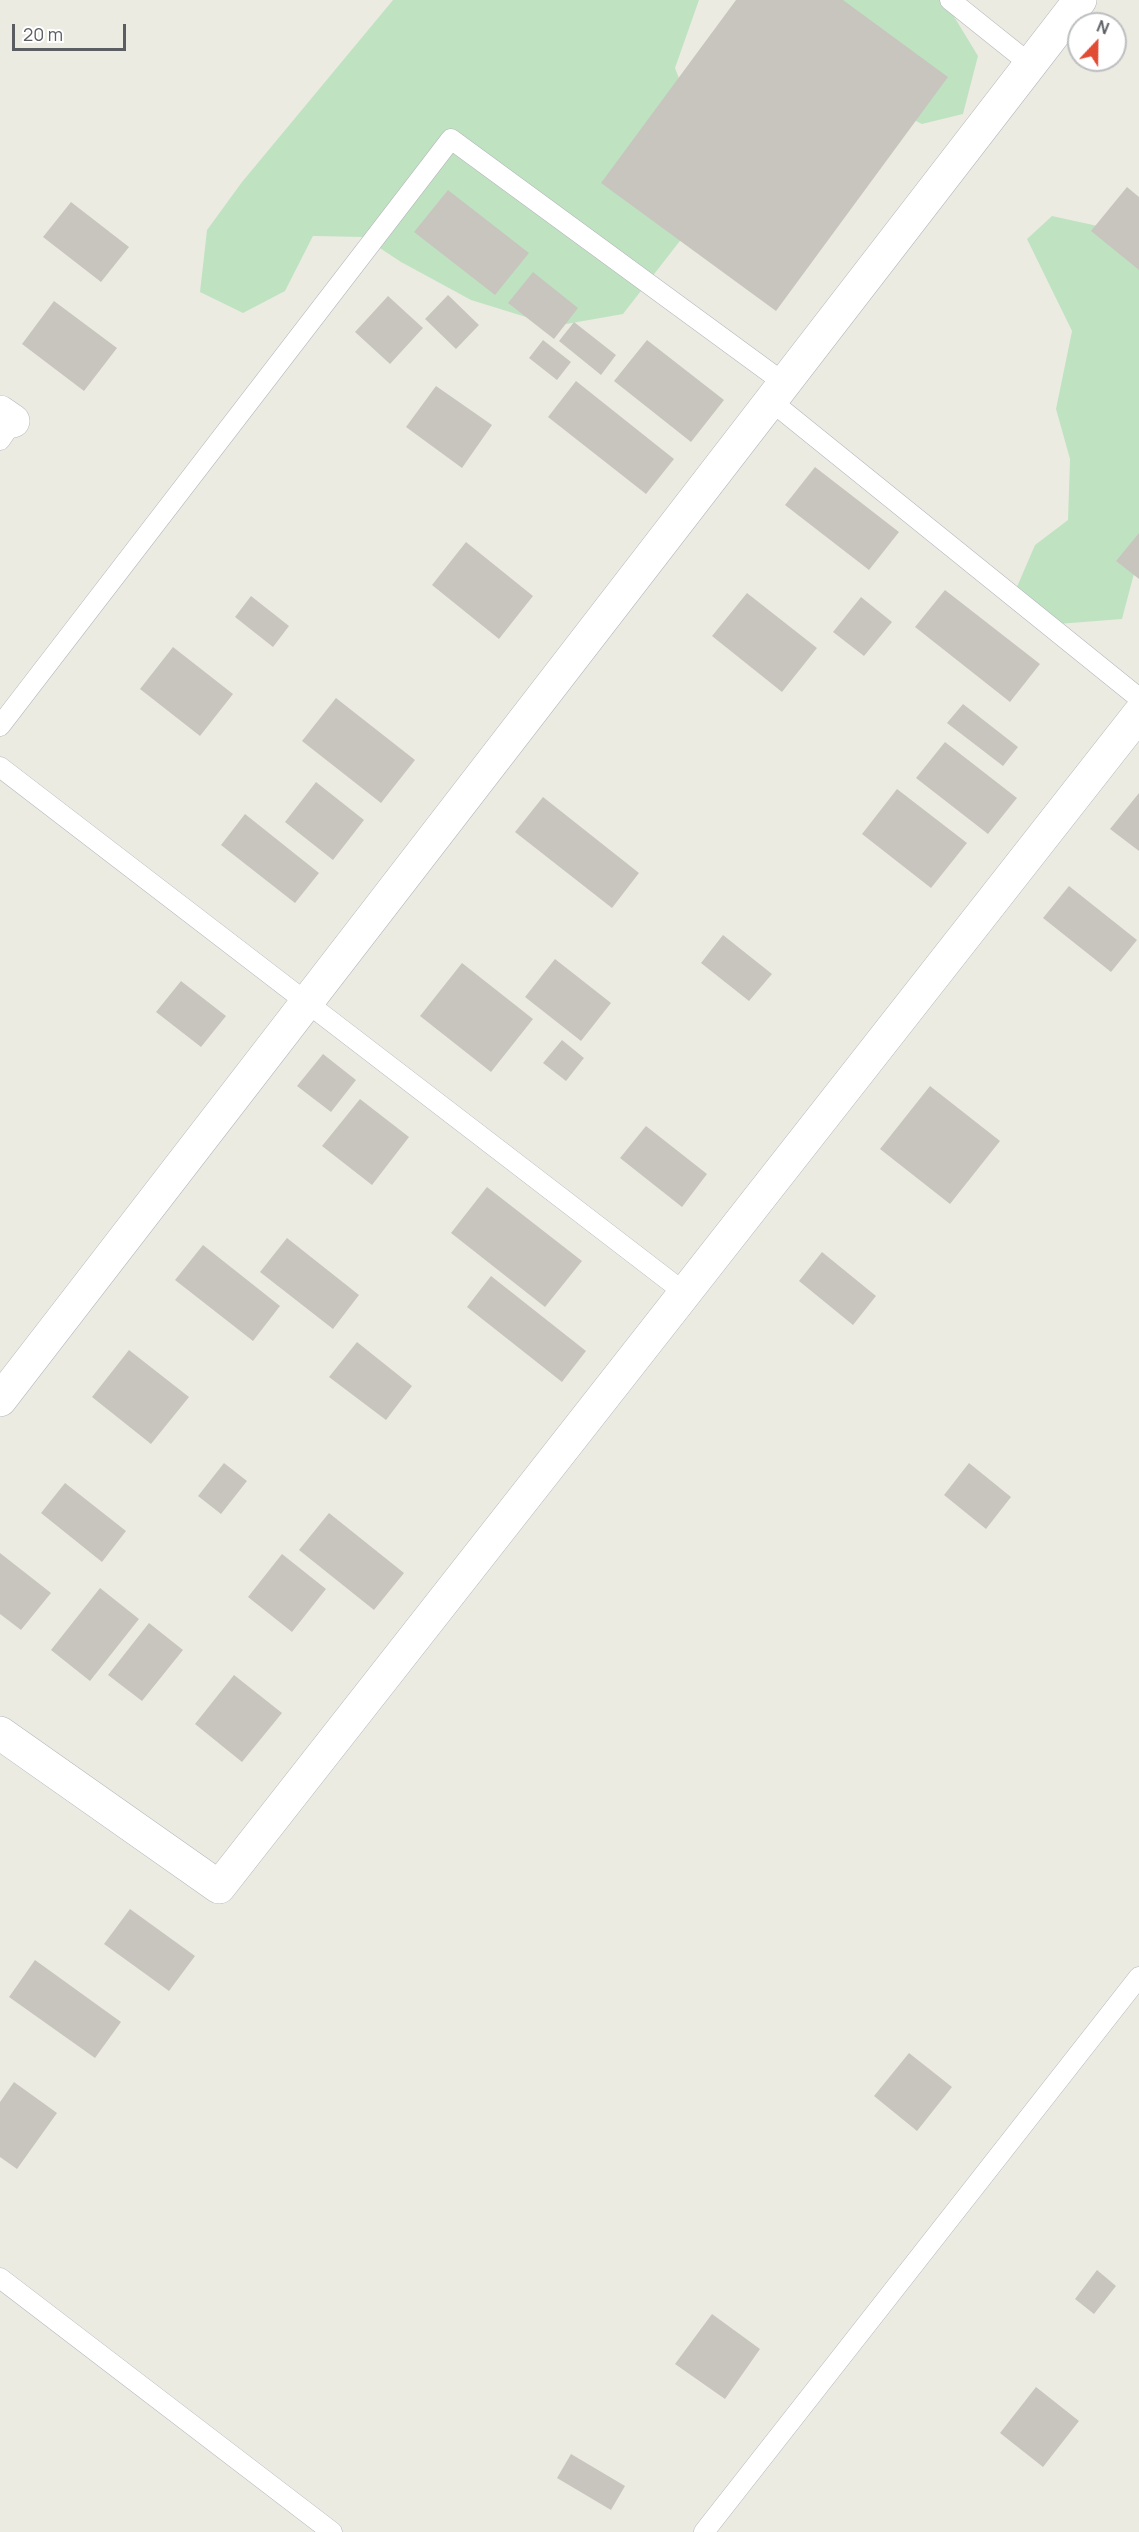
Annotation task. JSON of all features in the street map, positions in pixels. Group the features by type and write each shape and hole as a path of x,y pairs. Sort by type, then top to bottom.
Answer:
{"street":[{"path":"0,1400 1080,0"},
{"path":"0,1733 219,1887 1139,714"}],"lane":[{"path":"950,0 1030,64"},
{"path":"0,726 452,139 777,392 1139,698"},
{"path":"0,767 685,1293"},
{"path":"704,2532 1139,1977"},
{"path":"0,2278 332,2532"}],"green space":[{"path":"393,0 699,0 675,68 702,137 683,237 623,314 555,326 471,300 401,262 363,237 313,236 285,291 243,313 200,292 207,230 242,182"},
{"path":"795,0 944,0 978,56 963,114 922,124 869,98"},
{"path":"1052,216 1139,235 1139,539 1136,566 1122,619 1045,625 1010,603 1035,545 1068,520 1070,459 1056,409 1072,331 1027,239"}],"building":[{"path":"736,0 843,0 948,77 776,311 601,183"},
{"path":"1127,187 1139,197 1139,270 1091,231"},
{"path":"448,190 529,253 495,295 414,232"},
{"path":"71,202 129,247 101,282 43,237"},
{"path":"533,272 578,308 554,339 508,303"},
{"path":"448,295 479,325 456,349 425,319"},
{"path":"388,296 423,328 390,364 355,332"},
{"path":"54,301 117,348 84,391 22,344"},
{"path":"574,322 616,355 601,375 559,341"},
{"path":"543,340 571,362 557,380 529,358"},
{"path":"647,340 724,400 691,442 614,381"},
{"path":"576,381 674,459 646,494 548,417"},
{"path":"436,386 492,425 462,468 406,427"},
{"path":"815,467 899,532 869,570 785,505"},
{"path":"1139,533 1139,579 1116,561"},
{"path":"466,542 533,596 499,639 432,585"},
{"path":"945,590 1040,664 1010,702 915,627"},
{"path":"747,593 817,648 782,692 712,636"},
{"path":"251,596 289,626 273,647 235,617"},
{"path":"861,597 892,622 864,656 833,632"},
{"path":"173,647 233,694 200,736 140,689"},
{"path":"336,698 415,760 381,803 302,741"},
{"path":"963,704 1018,747 1003,766 947,723"},
{"path":"945,742 1017,798 988,834 916,778"},
{"path":"316,782 364,820 333,860 285,822"},
{"path":"897,789 967,843 931,888 862,834"},
{"path":"1139,793 1139,851 1110,829"},
{"path":"543,797 639,873 612,908 515,832"},
{"path":"245,814 319,873 295,903 221,845"},
{"path":"1069,886 1137,940 1111,972 1043,918"},
{"path":"723,935 772,974 749,1001 701,963"},
{"path":"555,959 611,1003 581,1041 525,997"},
{"path":"462,963 533,1019 491,1072 420,1016"},
{"path":"181,981 226,1016 201,1047 156,1012"},
{"path":"562,1040 584,1058 566,1081 543,1063"},
{"path":"323,1054 356,1080 331,1112 297,1086"},
{"path":"930,1086 1000,1141 950,1204 880,1149"},
{"path":"360,1099 409,1137 372,1185 322,1146"},
{"path":"646,1126 707,1174 682,1207 620,1158"},
{"path":"487,1187 582,1261 545,1307 451,1233"},
{"path":"287,1238 359,1295 333,1329 260,1272"},
{"path":"203,1245 280,1306 253,1341 175,1280"},
{"path":"822,1252 876,1296 853,1325 799,1281"},
{"path":"491,1276 586,1351 562,1382 467,1307"},
{"path":"357,1342 412,1386 386,1420 329,1377"},
{"path":"129,1350 189,1397 151,1444 92,1397"},
{"path":"224,1463 247,1481 221,1514 198,1496"},
{"path":"969,1463 1011,1497 986,1529 944,1495"},
{"path":"65,1483 126,1531 102,1562 41,1513"},
{"path":"329,1513 404,1573 374,1610 299,1550"},
{"path":"0,1553 51,1593 21,1630 0,1614"},
{"path":"282,1554 326,1589 292,1632 248,1597"},
{"path":"100,1588 139,1619 90,1681 51,1650"},
{"path":"149,1623 183,1650 142,1701 108,1675"},
{"path":"234,1675 282,1713 242,1762 195,1724"},
{"path":"130,1909 195,1956 169,1991 104,1944"},
{"path":"35,1960 121,2022 95,2058 9,1997"},
{"path":"909,2053 952,2087 917,2131 874,2096"},
{"path":"14,2082 57,2113 17,2169 0,2157 0,2102"},
{"path":"1097,2270 1116,2286 1094,2314 1075,2299"},
{"path":"712,2314 760,2349 725,2399 675,2364"},
{"path":"1036,2387 1079,2421 1043,2467 1000,2433"},
{"path":"571,2454 625,2486 611,2510 557,2478"}]}
